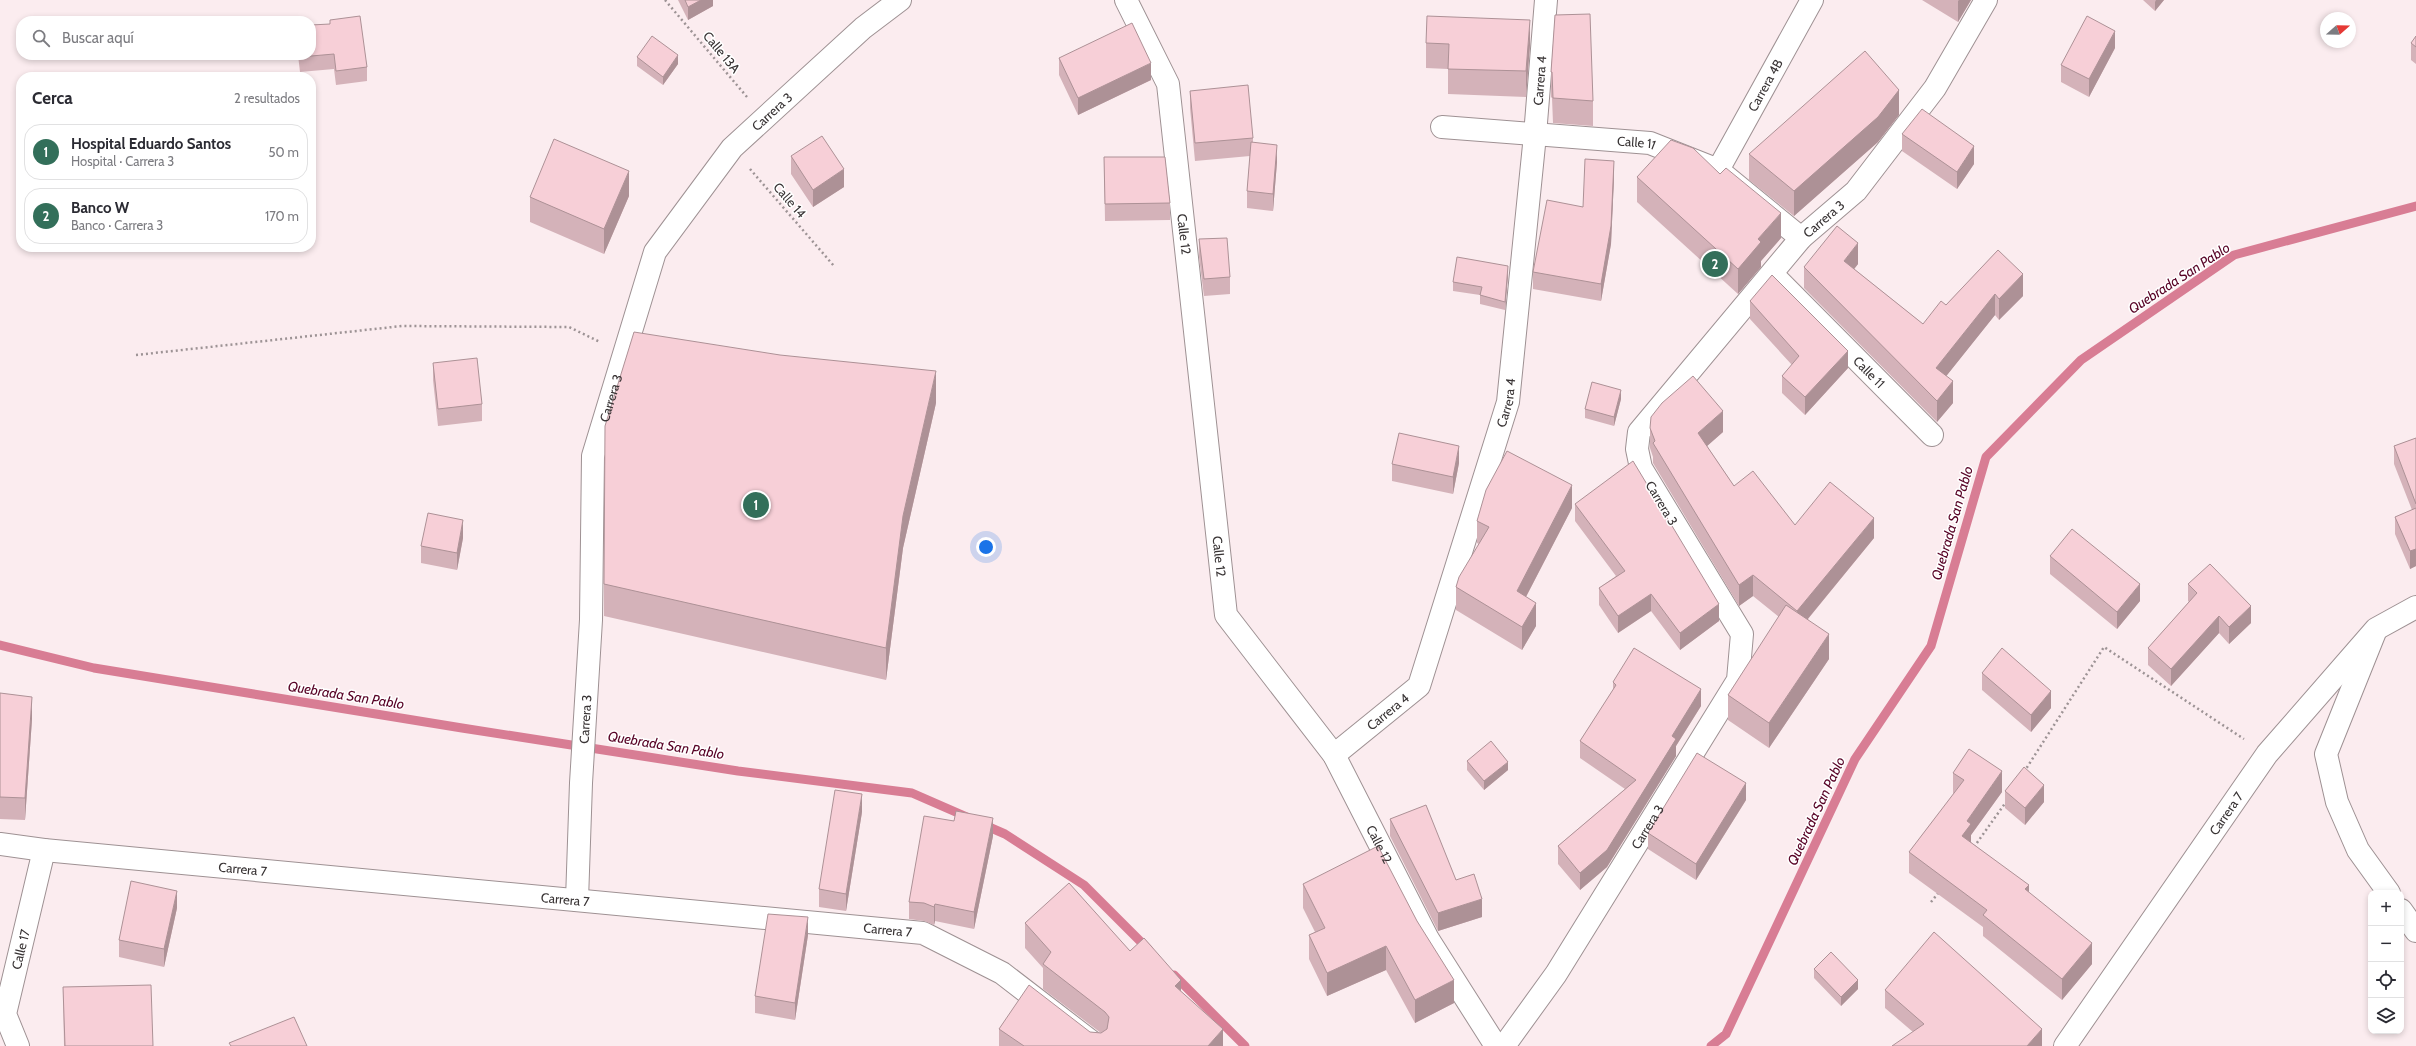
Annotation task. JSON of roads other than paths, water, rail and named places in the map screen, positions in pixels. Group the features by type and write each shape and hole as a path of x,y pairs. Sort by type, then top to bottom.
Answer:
{"street":[{"name":"Carrera 3","path":"577,900 581,783 591,620 593,456 655,252 732,148 764,117 863,28 900,0"},
{"name":"Calle 12","path":"1126,0 1168,84 1226,615 1334,755 1428,939 1496,1046"},
{"name":"Carrera 4","path":"1334,755 1419,686 1508,402 1535,135 1546,0"},
{"name":"Carrera 4B","path":"1718,170 1812,0"},
{"name":"Carrera 3","path":"1504,1046 1556,974 1738,680 1742,634 1641,468 1637,450 1639,432 1801,238 1856,191 1935,88 1986,0"},
{"name":"Calle 11","path":"1442,128 1650,143 1718,170 1801,238"},
{"name":"Calle 11","path":"1772,274 1932,435"},
{"name":"Carrera 7","path":"2065,1046 2266,754 2376,629 2416,607"},
{"path":"2376,629 2326,754 2337,802 2358,850 2387,890"},
{"name":"Carrera 7","path":"0,844 44,850 923,933 1002,973 1097,1046"},
{"name":"Calle 17","path":"18,1046 3,1015 44,850"},
{"path":"2404,914 2416,931"}],"waterway":[{"name":"Quebrada San Pablo","path":"1711,1046 1726,1034 1855,759 1931,646 1986,457 2081,360 2234,255 2416,206"},
{"name":"Quebrada San Pablo","path":"0,645 94,668 462,728 738,771 912,793 967,817"},
{"name":"Quebrada San Pablo","path":"982,824 1005,834 1084,885 1149,950"},
{"name":"Quebrada San Pablo","path":"1174,975 1245,1046"}],"place":[{"name":"Banco W","path":"1715,264"},
{"name":"Hospital Eduardo Santos","path":"756,505"}]}
